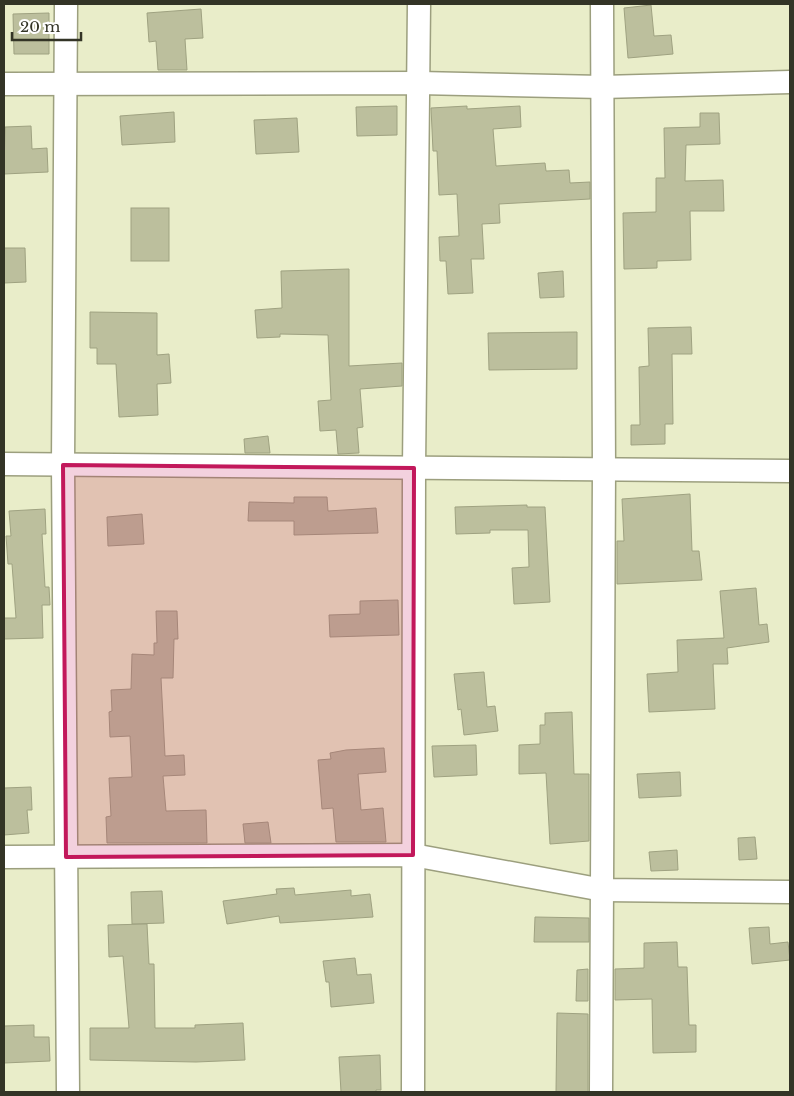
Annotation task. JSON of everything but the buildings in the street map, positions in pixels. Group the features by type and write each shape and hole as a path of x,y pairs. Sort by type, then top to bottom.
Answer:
{"street":[{"path":"66,4 64,465 68,1092"},
{"path":"413,1092 414,468 419,4"},
{"path":"602,4 604,470 602,1092"},
{"path":"4,84 419,82 602,87 790,82"},
{"path":"4,464 790,471"},
{"path":"4,857 413,855 603,890 790,892"}],"highlighted area":[{"path":"63,465 414,468 413,855 66,857"}]}
